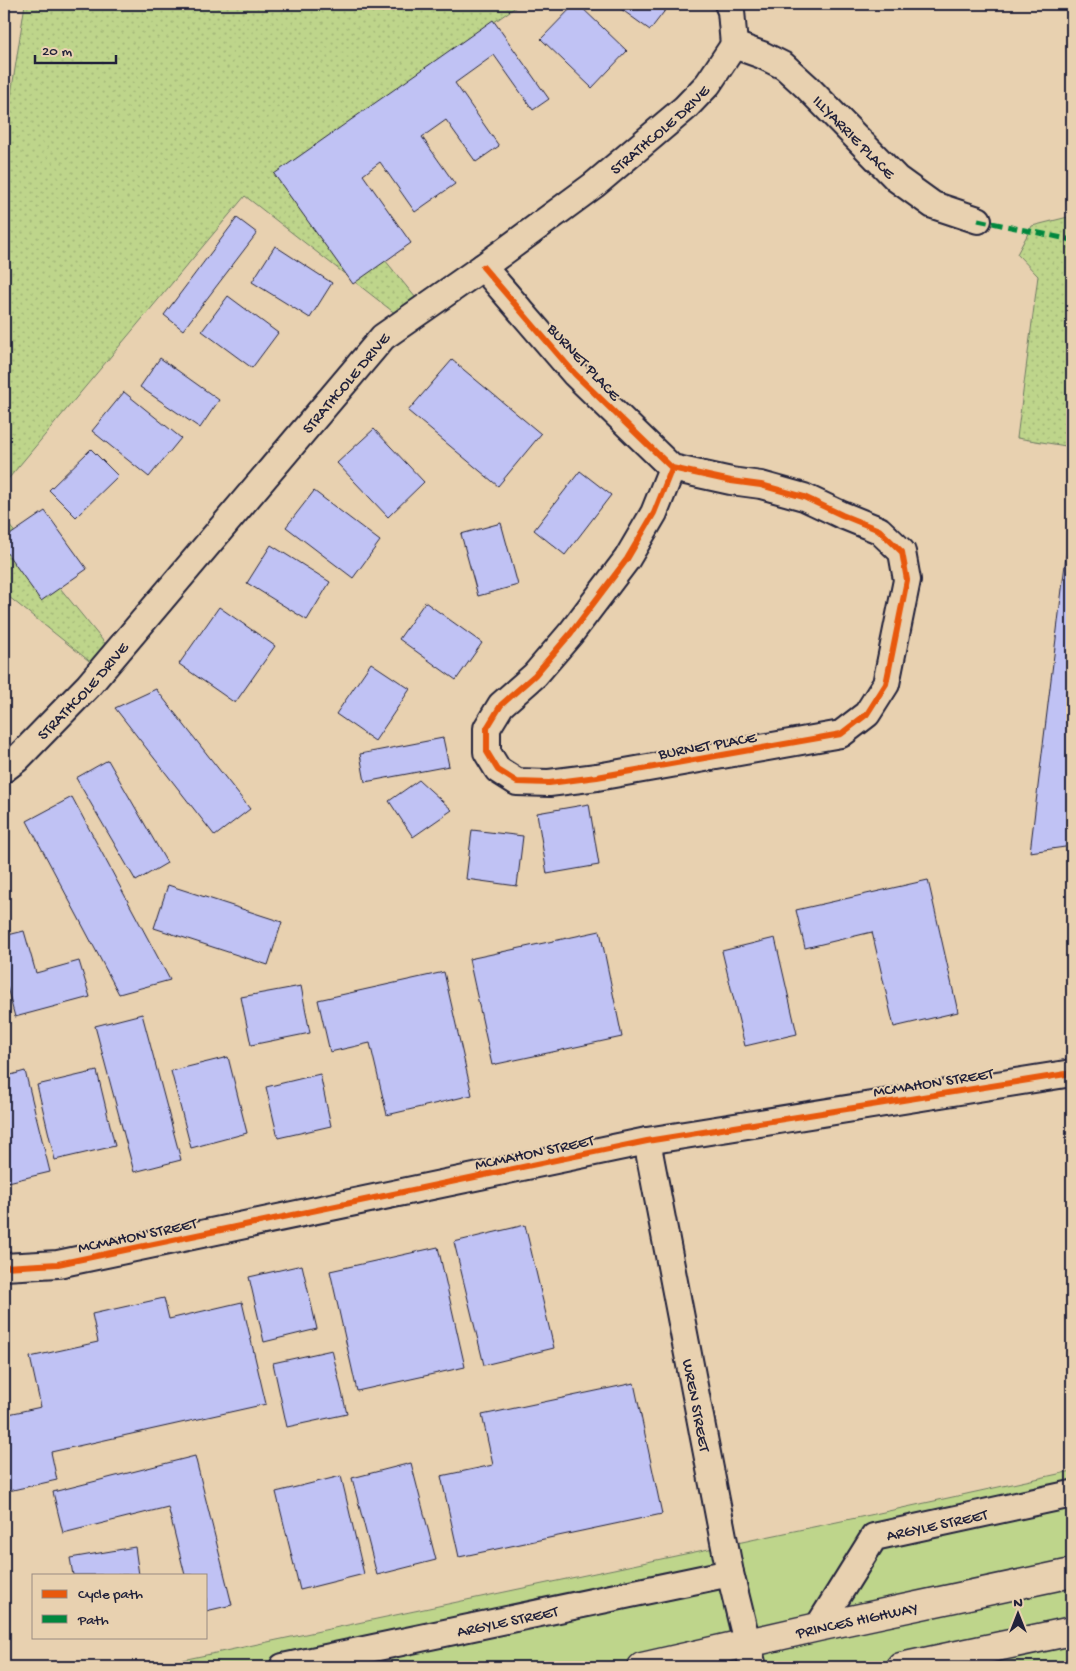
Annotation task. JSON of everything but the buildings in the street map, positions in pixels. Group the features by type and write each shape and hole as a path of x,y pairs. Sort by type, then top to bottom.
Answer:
{"highway":[{"name":"PRINCES HIGHWAY","path":"642,1667 750,1656 818,1627 1072,1573"},
{"path":"901,1667 1072,1631"}],"street":[{"path":"728,4 731,11 734,46"},
{"name":"ILLYARRIE PLACE","path":"734,46 762,55 784,66 897,179 932,205 978,220"},
{"name":"STRATHCOLE DRIVE","path":"4,769 17,759 89,685 383,337 594,186 684,108 708,84 734,46"},
{"name":"BURNET PLACE","path":"483,267 575,374 672,468 731,481 760,485 804,498 842,516 879,530 902,552 907,580 886,684 867,714 841,734 597,777 550,783 518,782 498,770 487,752 487,728 501,706 534,675 571,632 627,559 654,513 672,468"},
{"name":"MCMAHON STREET","path":"4,1267 58,1264 647,1141 1072,1073"},
{"name":"WREN STREET","path":"647,1141 730,1573 750,1656"},
{"name":"ARGYLE STREET","path":"818,1627 874,1538 1072,1494"},
{"name":"ARGYLE STREET","path":"283,1667 730,1573"}],"green space":[{"path":"25,4 520,4 301,157 420,303 401,318 245,196 4,484 4,140"},
{"path":"1072,216 1072,447 1017,438 1038,276 1017,254 1032,226"},
{"path":"4,519 112,652 98,668 4,593"},
{"path":"1072,1471 1072,1667 149,1667 870,1515"}],"marked path":[{"path":"978,220 1072,240"}],"cycle path":[{"path":"483,267 575,374 672,468 731,481 761,485 804,497 879,530 902,552 907,580 886,684 867,714 841,734 597,777 549,783 517,782 498,770 487,752 487,728 501,705 535,675 571,633 627,559 654,513 672,468"},
{"path":"4,1267 58,1264 647,1141 1072,1073"}]}
